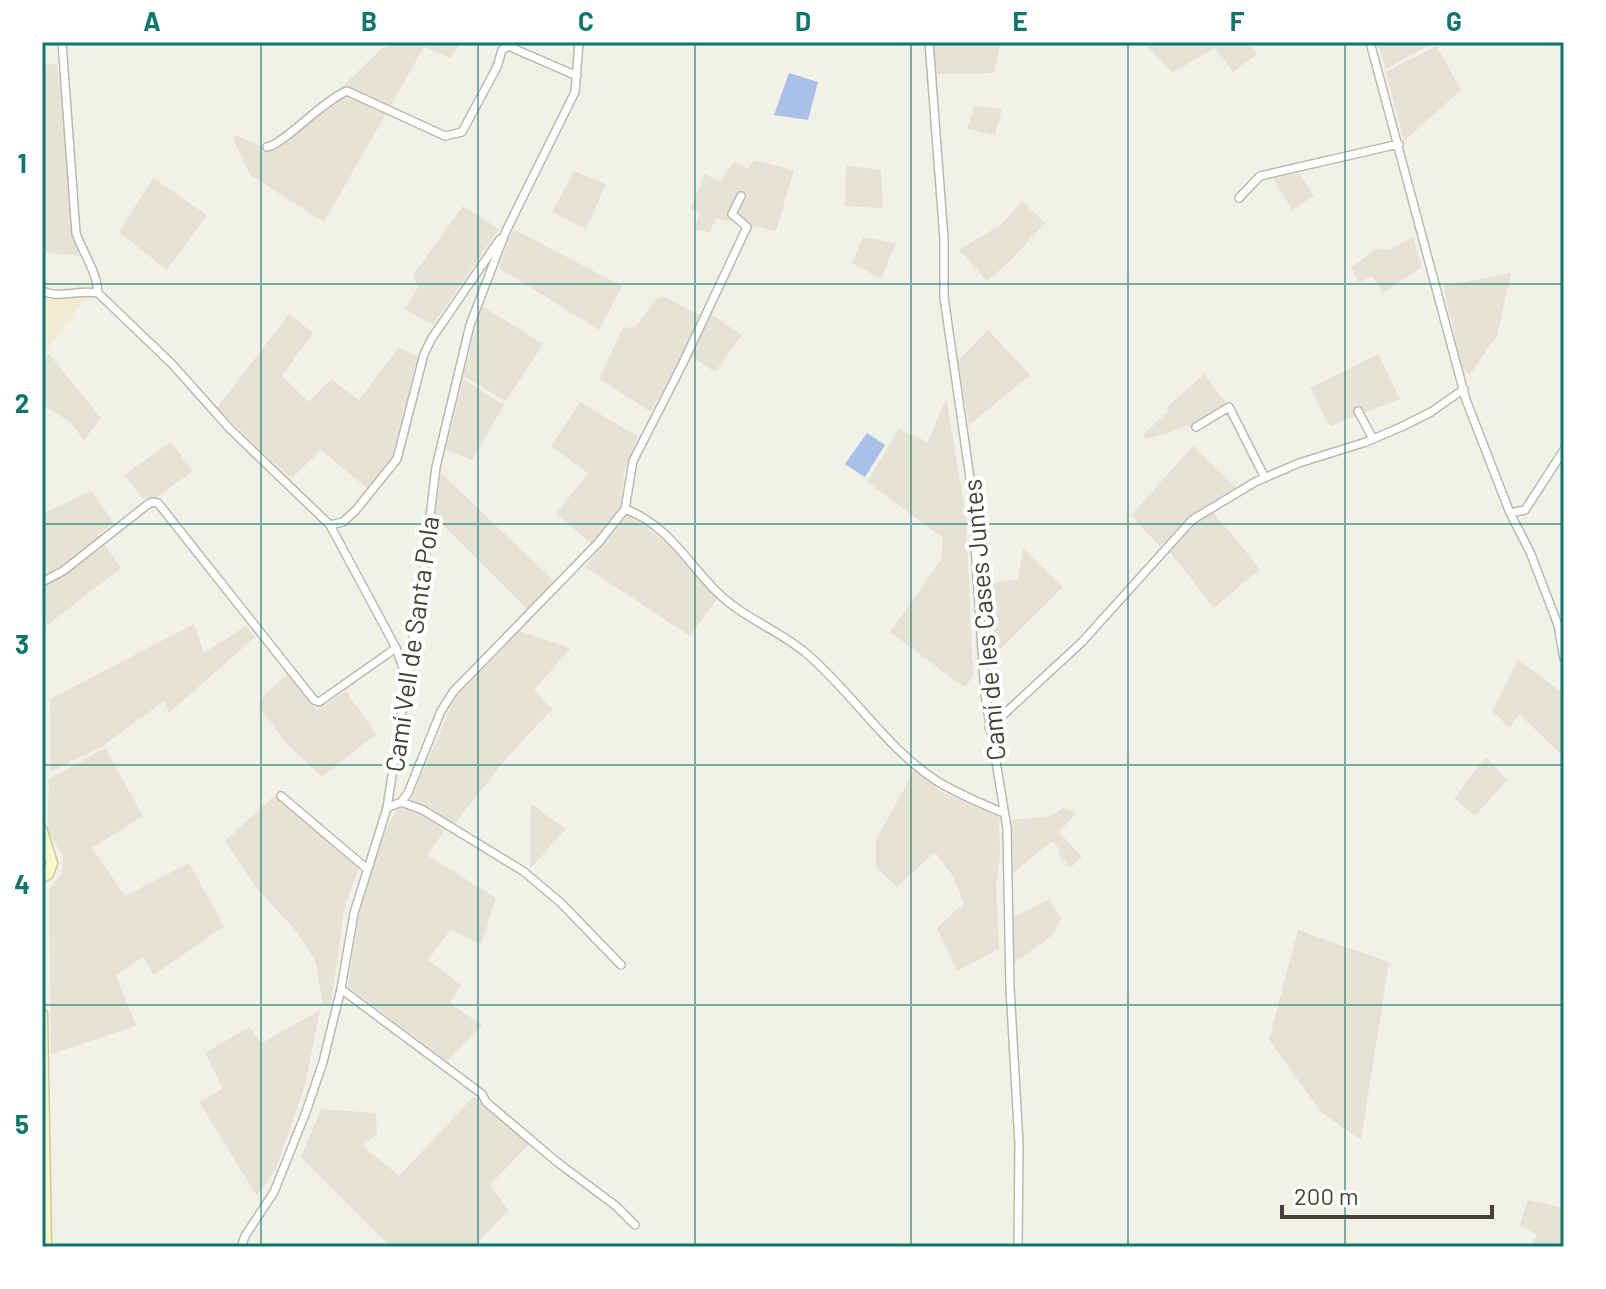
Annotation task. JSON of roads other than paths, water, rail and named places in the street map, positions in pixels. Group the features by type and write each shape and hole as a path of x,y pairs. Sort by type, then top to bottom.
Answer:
{"main road":[{"path":"42,831 45,850 52,863 43,881"},
{"path":"42,1014 46,1247"}],"street":[{"path":"62,42 76,233 97,280 98,293"},
{"name":"Camí Vell de Santa Pola","path":"241,1247 274,1192 288,1161 323,1062 341,989 354,913 387,808 408,681 436,467 470,325 506,231 575,92 579,42"},
{"name":"Camí de les Cases Juntes","path":"929,42 943,228 944,297 971,485 989,728 1007,828 1010,988 1019,1144 1018,1247"},
{"path":"1370,42 1464,389 1510,513 1530,552 1558,625 1564,659"},
{"path":"267,147 283,140 306,118 347,91 445,136 455,136 462,132 497,67 502,50 508,46 577,76"},
{"path":"1239,198 1260,176 1399,144"},
{"path":"387,808 401,802 408,793 441,711 453,692 598,543 625,509 633,461 747,227 732,214 741,196"},
{"path":"330,525 343,522 356,510 397,459 424,354 506,231"},
{"path":"42,291 54,295 89,291 98,293 162,353 230,429 330,525 396,648 408,681"},
{"path":"989,728 1082,642 1192,520 1265,478 1373,439 1431,412 1464,389"},
{"path":"1196,427 1229,407 1265,478"},
{"path":"1358,411 1373,439"},
{"path":"1510,513 1525,510 1564,450"},
{"path":"42,582 63,571 152,502 164,508 314,700 319,702 326,698 396,648"},
{"path":"625,509 637,513 676,543 716,592 821,666 881,731 924,771 938,782 1004,813"},
{"path":"281,796 366,868"},
{"path":"401,802 423,810 523,871 561,903 621,965"},
{"path":"341,989 482,1094 498,1112 616,1206 635,1225"}],"water":[{"path":"789,73 818,82 808,120 774,115"},
{"path":"867,433 885,445 865,477 845,464"}]}
